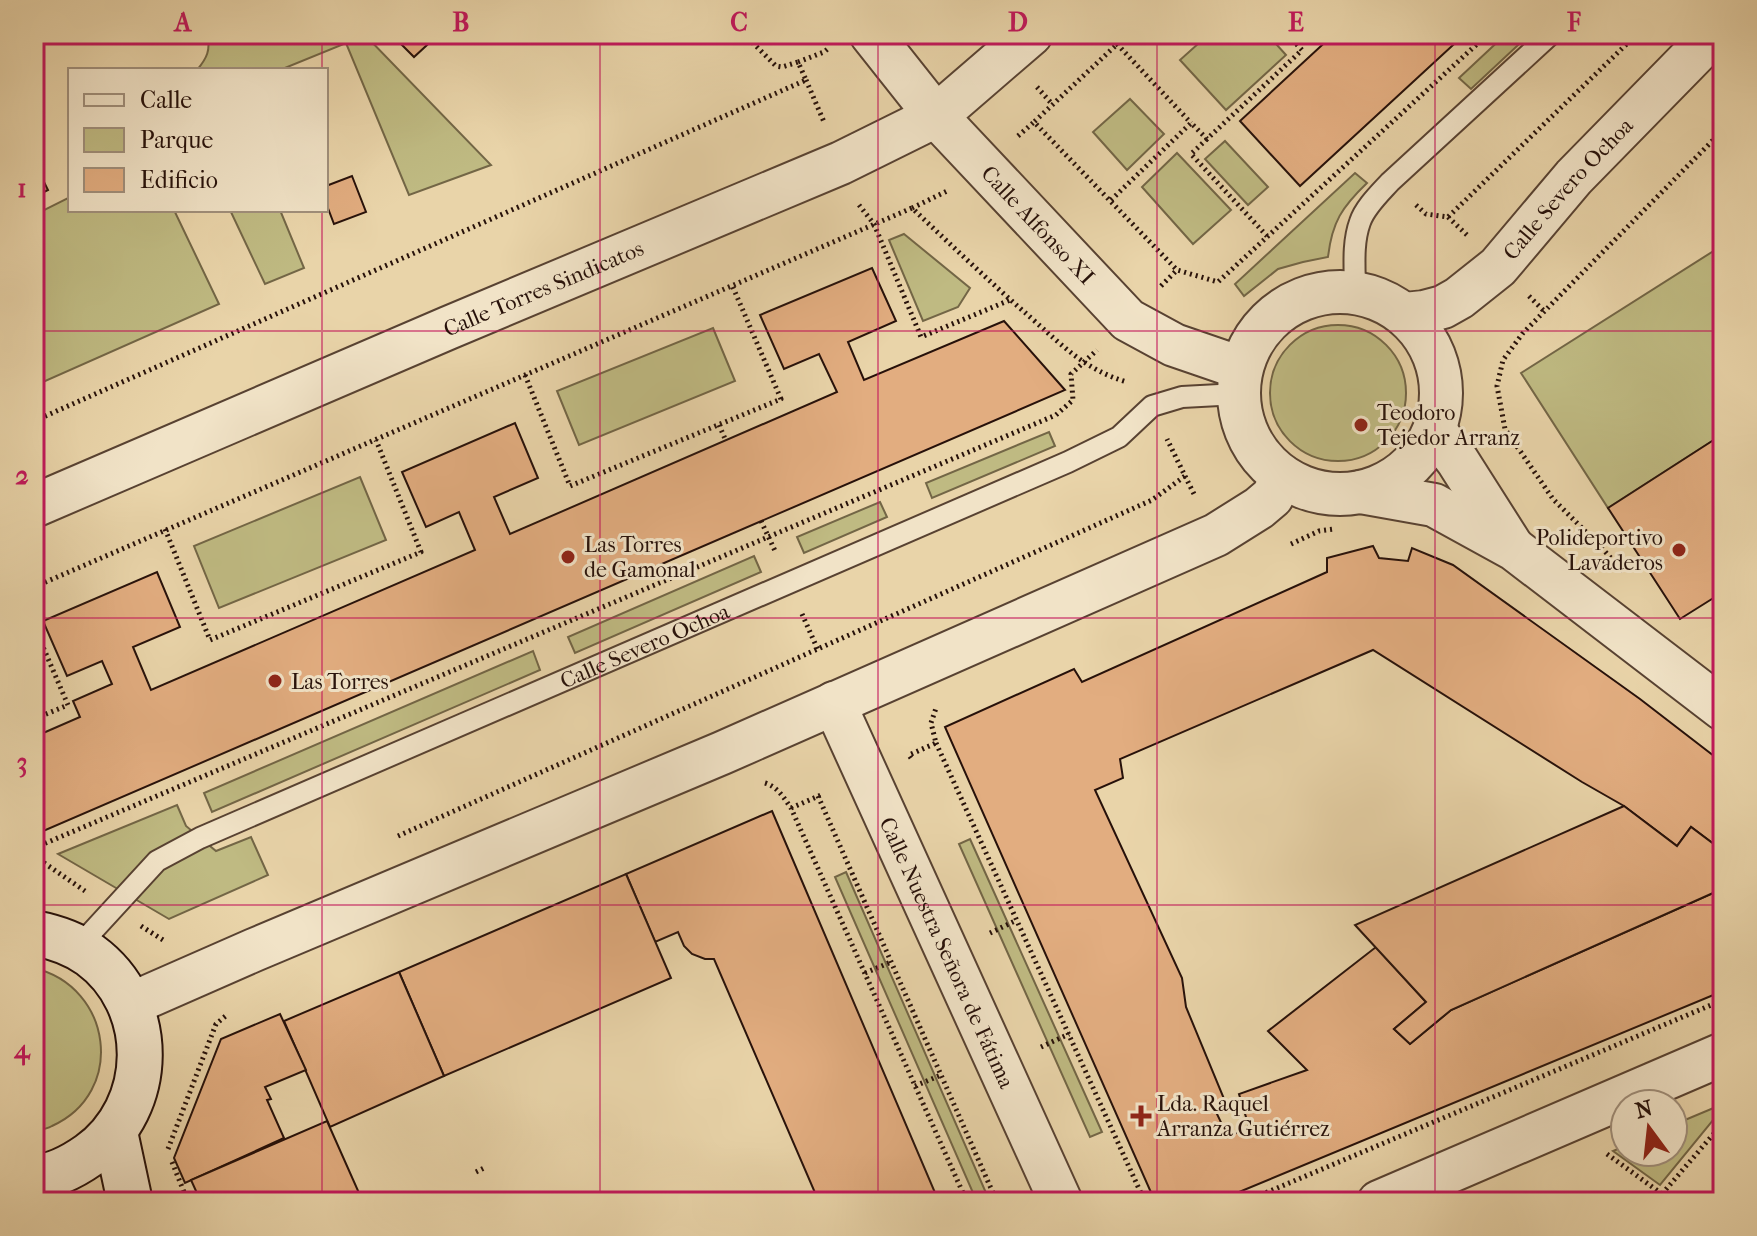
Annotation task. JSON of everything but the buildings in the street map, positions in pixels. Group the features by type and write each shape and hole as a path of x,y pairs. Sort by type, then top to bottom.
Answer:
{"main road":[{"path":"34,933 57,937 78,947 107,969 131,1004 139,1032 141,1057 138,1081 128,1110 115,1132 101,1147 72,1167 34,1178"},
{"path":"115,1132 130,1202"}],"street":[{"name":"Calle Torres Sindicatos","path":"34,506 841,163 936,116 1031,34"},
{"name":"Calle Severo Ochoa","path":"1405,314 1424,312 1451,303 1498,267 1574,177 1714,34"},
{"name":"Calle Alfonso XI","path":"853,38 936,116 1128,320 1240,381"},
{"path":"1361,492 1392,480 1417,460 1435,431 1442,398 1439,364 1429,340 1405,314 1381,299 1355,292 1326,292 1299,300 1275,315 1246,353 1240,381 1243,421 1253,446 1270,467 1308,490 1361,492 1434,505 1514,549 1723,709"},
{"path":"1435,431 1514,549"},
{"path":"131,1004 722,753 1216,535 1272,497 1283,477"},
{"name":"Calle Nuestra Señora de Fátima","path":"834,703 1061,1202"},
{"path":"1379,1202 1723,1054"}],"lane":[{"path":"1355,292 1355,248 1360,221 1376,197 1551,34"},
{"name":"Calle Severo Ochoa","path":"78,947 157,861 200,838 1068,462 1119,437 1152,406 1240,381"}],"path":[{"path":"744,34 776,66 782,67 853,38"},
{"path":"1128,34 1034,122 1177,270 1218,282 1488,34"},
{"path":"1267,236 1191,154 1302,50 1287,34"},
{"path":"1359,153 1426,214 1448,217 1637,34"},
{"path":"1117,44 1207,139"},
{"path":"34,421 806,80 798,62"},
{"path":"1111,200 1191,123"},
{"path":"1623,572 1553,499 1521,453 1505,429 1497,386 1503,360 1523,333 1723,130"},
{"path":"34,587 912,208 1084,364 1112,378 1141,386 1185,476 1152,500 396,837"},
{"path":"874,224 921,337 1010,300"},
{"path":"525,375 570,486 781,399 732,285"},
{"path":"34,848 1056,415 1073,400 1071,374 1084,364"},
{"path":"719,425 726,441"},
{"path":"165,529 210,640 421,552 376,440"},
{"path":"761,521 769,538"},
{"path":"1290,544 1319,531 1334,529"},
{"path":"802,615 818,650"},
{"path":"34,626 68,705 34,719"},
{"path":"937,659 955,697 937,706 931,723 936,743 1145,1202"},
{"path":"916,769 909,755 936,743"},
{"path":"756,784 768,783 779,791 791,808 967,1202"},
{"path":"818,796 997,1202"},
{"path":"34,856 163,940"},
{"path":"990,933 1017,920"},
{"path":"865,973 891,962"},
{"path":"1244,1202 1723,1000"},
{"path":"188,1202 167,1152 216,1024 239,1004"},
{"path":"1041,1047 1069,1034"},
{"path":"915,1086 941,1075"},
{"path":"1655,1202 1723,1123"},
{"path":"1596,1147 1662,1194"},
{"path":"476,1172 484,1168"}],"green space":[{"path":"207,34 364,34 491,165 409,195 346,43 285,68 198,68 209,45"},
{"path":"1209,34 1267,34 1286,55 1226,110 1180,60"},
{"path":"1506,34 1530,34 1471,89 1459,78"},
{"path":"1130,99 1164,134 1127,170 1093,132"},
{"path":"1225,141 1268,187 1248,205 1205,159"},
{"path":"1177,153 1231,210 1193,244 1142,187"},
{"path":"1355,173 1367,183 1340,216 1332,234 1328,257 1278,269 1244,296 1235,284"},
{"path":"68,198 68,212 175,212 219,304 34,386 34,215"},
{"path":"231,212 281,212 304,268 265,284"},
{"path":"904,234 970,288 958,307 923,321 889,240"},
{"path":"1723,245 1723,434 1608,508 1521,373"},
{"path":"1338,325 1364,330 1386,345 1401,367 1406,393 1401,419 1386,441 1364,456 1338,461 1312,456 1290,441 1275,419 1270,393 1275,367 1290,345 1312,330"},
{"path":"713,328 735,381 579,445 557,391"},
{"path":"1049,432 1055,446 932,498 926,483"},
{"path":"360,477 386,540 219,608 194,546"},
{"path":"880,502 887,517 804,553 797,537"},
{"path":"754,556 761,572 575,653 568,637"},
{"path":"533,651 540,670 212,812 204,793"},
{"path":"177,805 186,826 216,851 251,837 268,875 169,919 58,854"},
{"path":"970,839 1102,1132 1090,1137 959,844"},
{"path":"846,872 990,1202 977,1202 835,877"},
{"path":"34,968 60,979 81,996 94,1018 100,1042 100,1067 92,1090 76,1111 50,1127 34,1131"},
{"path":"1723,1104 1689,1150 1689,1118"},
{"path":"1636,1168 1674,1168 1660,1185"}],"place":[{"name":"Teodoro Tejedor Arranz","path":"1361,425"},
{"name":"Polideportivo Lavaderos","path":"1679,550"},
{"name":"Las Torres de Gamonal","path":"568,557"},
{"name":"Las Torres","path":"275,681"},
{"name":"Lda. Raquel Arranza Gutiérrez","path":"1141,1116"}]}
